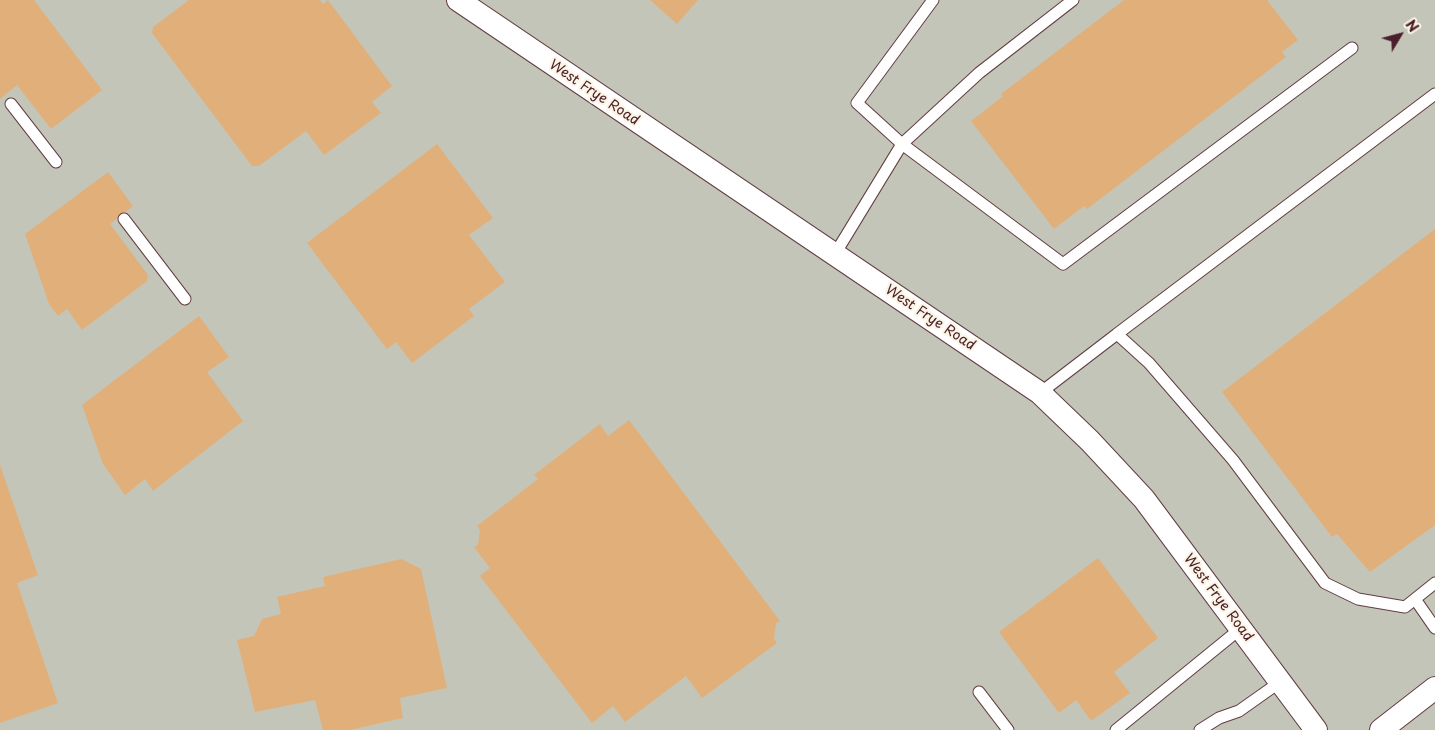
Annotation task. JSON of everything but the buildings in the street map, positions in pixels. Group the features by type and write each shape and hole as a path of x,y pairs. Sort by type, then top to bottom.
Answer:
{"street":[{"name":"West Frye Road","path":"458,0 1040,393 1090,441 1144,499 1316,730"},
{"path":"1381,730 1435,688"}],"lane":[{"path":"933,0 857,103 902,144 1063,264 1352,48"},
{"path":"835,254 902,144 979,73 1073,0"},
{"path":"1040,393 1435,94"},
{"path":"11,104 56,162"},
{"path":"124,219 184,299"},
{"path":"1117,334 1149,363 1233,460 1325,583 1358,599 1405,607 1435,583"},
{"path":"1415,598 1435,628"},
{"path":"1116,730 1240,629"},
{"path":"1200,730 1219,718 1239,711 1280,682"},
{"path":"979,692 1008,730"}],"shaded area":[{"path":"0,0 1435,0 1435,730 0,730"}]}
